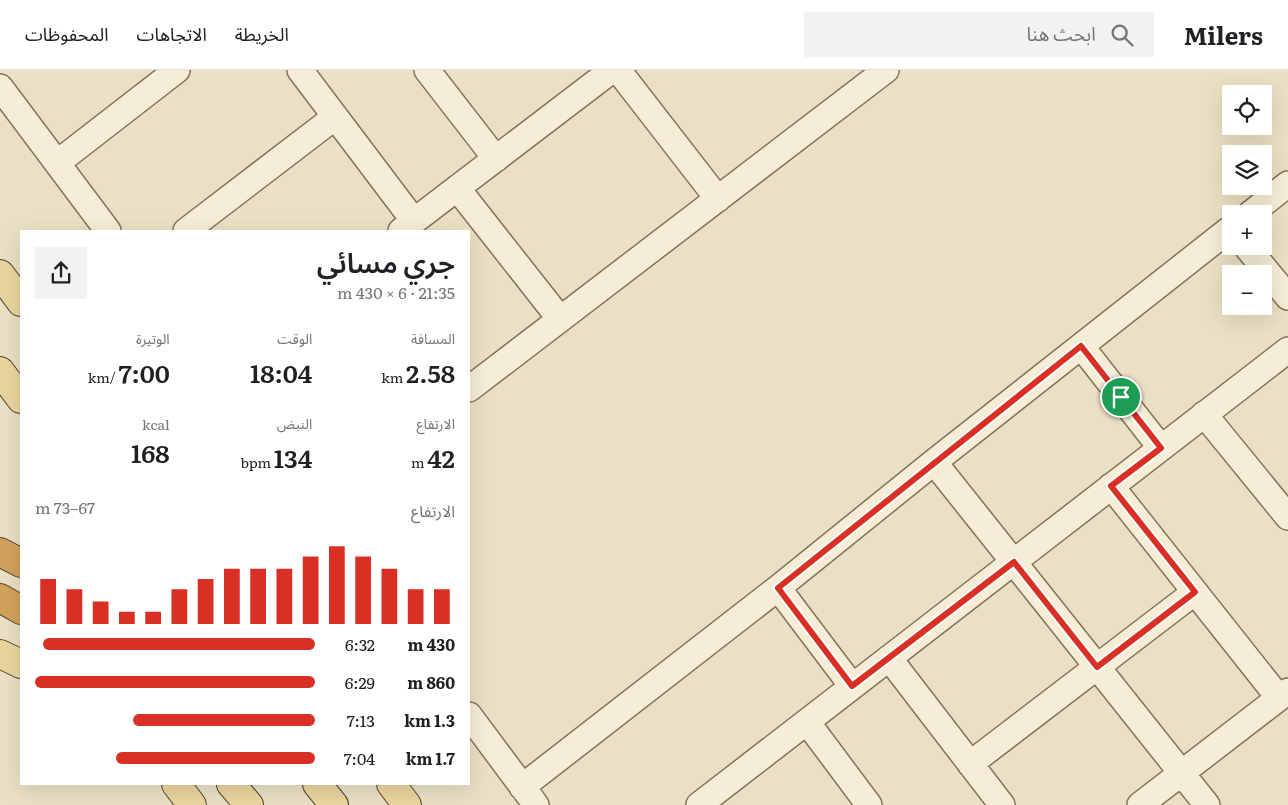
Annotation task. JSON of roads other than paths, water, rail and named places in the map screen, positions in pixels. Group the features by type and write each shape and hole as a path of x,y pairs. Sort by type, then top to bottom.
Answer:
{"highway":[{"path":"0,552 20,562"},
{"path":"0,598 20,609"}],"main road":[{"path":"0,274 20,301"},
{"path":"0,371 20,398"},
{"path":"0,654 20,664"},
{"path":"177,785 192,805"},
{"path":"232,785 249,805"},
{"path":"317,785 334,805"},
{"path":"392,785 407,805"}],"street":[{"path":"57,163 177,70"},
{"path":"300,70 335,117 407,226 612,70"},
{"path":"427,70 496,159"},
{"path":"618,70 718,199"},
{"path":"470,389 718,199 877,73"},
{"path":"0,86 107,230"},
{"path":"187,230 335,117"},
{"path":"1262,205 1287,186"},
{"path":"457,188 560,320"},
{"path":"470,716 529,796 778,588 934,462 1222,235"},
{"path":"1253,255 1288,297"},
{"path":"1081,346 1161,448"},
{"path":"699,805 1288,350"},
{"path":"1204,414 1288,517"},
{"path":"934,462 1207,805"},
{"path":"1111,486 1195,592 1284,695 1140,805"},
{"path":"778,588 852,686"},
{"path":"970,764 1195,592"},
{"path":"889,658 1002,805"},
{"path":"807,722 868,805"}]}
